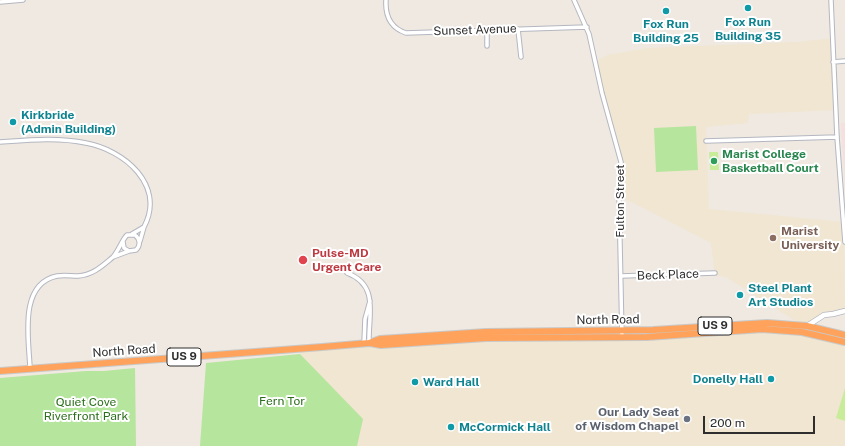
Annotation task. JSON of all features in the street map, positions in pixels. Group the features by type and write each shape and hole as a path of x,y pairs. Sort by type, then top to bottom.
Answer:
{"highway":[{"name":"North Road","path":"622,334 760,323 787,323 807,326"},
{"name":"US 9","path":"807,326 845,335"},
{"name":"North Road","path":"0,371 366,343 380,339 466,332 669,336 755,329 802,332 845,342"}],"street":[{"path":"2,1 24,0"},
{"name":"Sunset Avenue","path":"386,0 387,16 399,31 406,33 587,27"},
{"path":"831,0 837,137 845,242"},
{"name":"Fulton Street","path":"574,1 587,27 592,43 602,93 621,162 619,196 622,334"},
{"path":"518,29 520,57"},
{"path":"487,30 487,46"},
{"path":"833,62 845,61"},
{"path":"706,141 837,137"},
{"path":"0,142 41,140 72,141 93,145 114,154 135,169 149,189 150,206 148,217 136,250 113,257"},
{"path":"30,368 28,315 36,290 41,284 58,276 88,274 96,271 119,250 125,237 144,227"},
{"path":"132,234 137,237 140,242"},
{"path":"122,242 124,248 129,251"},
{"path":"347,273 355,276 362,282 368,292 371,306 366,343"},
{"name":"Beck Place","path":"621,276 715,273"},
{"path":"807,326 826,314 845,311"}],"shaded area":[{"name":"Marist University","path":"834,38 838,110 749,114 748,123 706,127 709,209 844,222 845,310 831,312 807,326 845,336 845,446 290,446 301,348 431,341 623,337 623,330 797,322 726,277 715,275 711,243 620,196 622,159 618,140 601,86 596,61 608,55 648,48 797,42"},
{"path":"841,123 845,123 845,185"}],"green space":[{"path":"696,126 698,170 656,172 654,128"},
{"name":"Marist College Basketball Court","path":"709,152 718,152 719,170 710,170"},
{"name":"Fern Tor","path":"300,354 363,419 357,446 200,446 206,363"},
{"name":"Quiet Cove Riverfront Park","path":"135,368 136,446 0,446 0,378"},
{"path":"845,388 845,421 836,418"}],"place":[{"name":"Fox Run Building 35","path":"748,8"},
{"name":"Fox Run Building 25","path":"666,11"},
{"name":"Kirkbride (Admin Building)","path":"13,122"},
{"name":"Marist College Basketball Court","path":"714,161"},
{"name":"Marist University","path":"773,238"},
{"name":"Pulse-MD Urgent Care","path":"303,260"},
{"name":"Steel Plant Art Studios","path":"740,295"},
{"name":"Donelly Hall","path":"771,379"},
{"name":"Ward Hall","path":"415,382"},
{"name":"Our Lady Seat of Wisdom Chapel","path":"687,419"},
{"name":"McCormick Hall","path":"451,427"}]}
